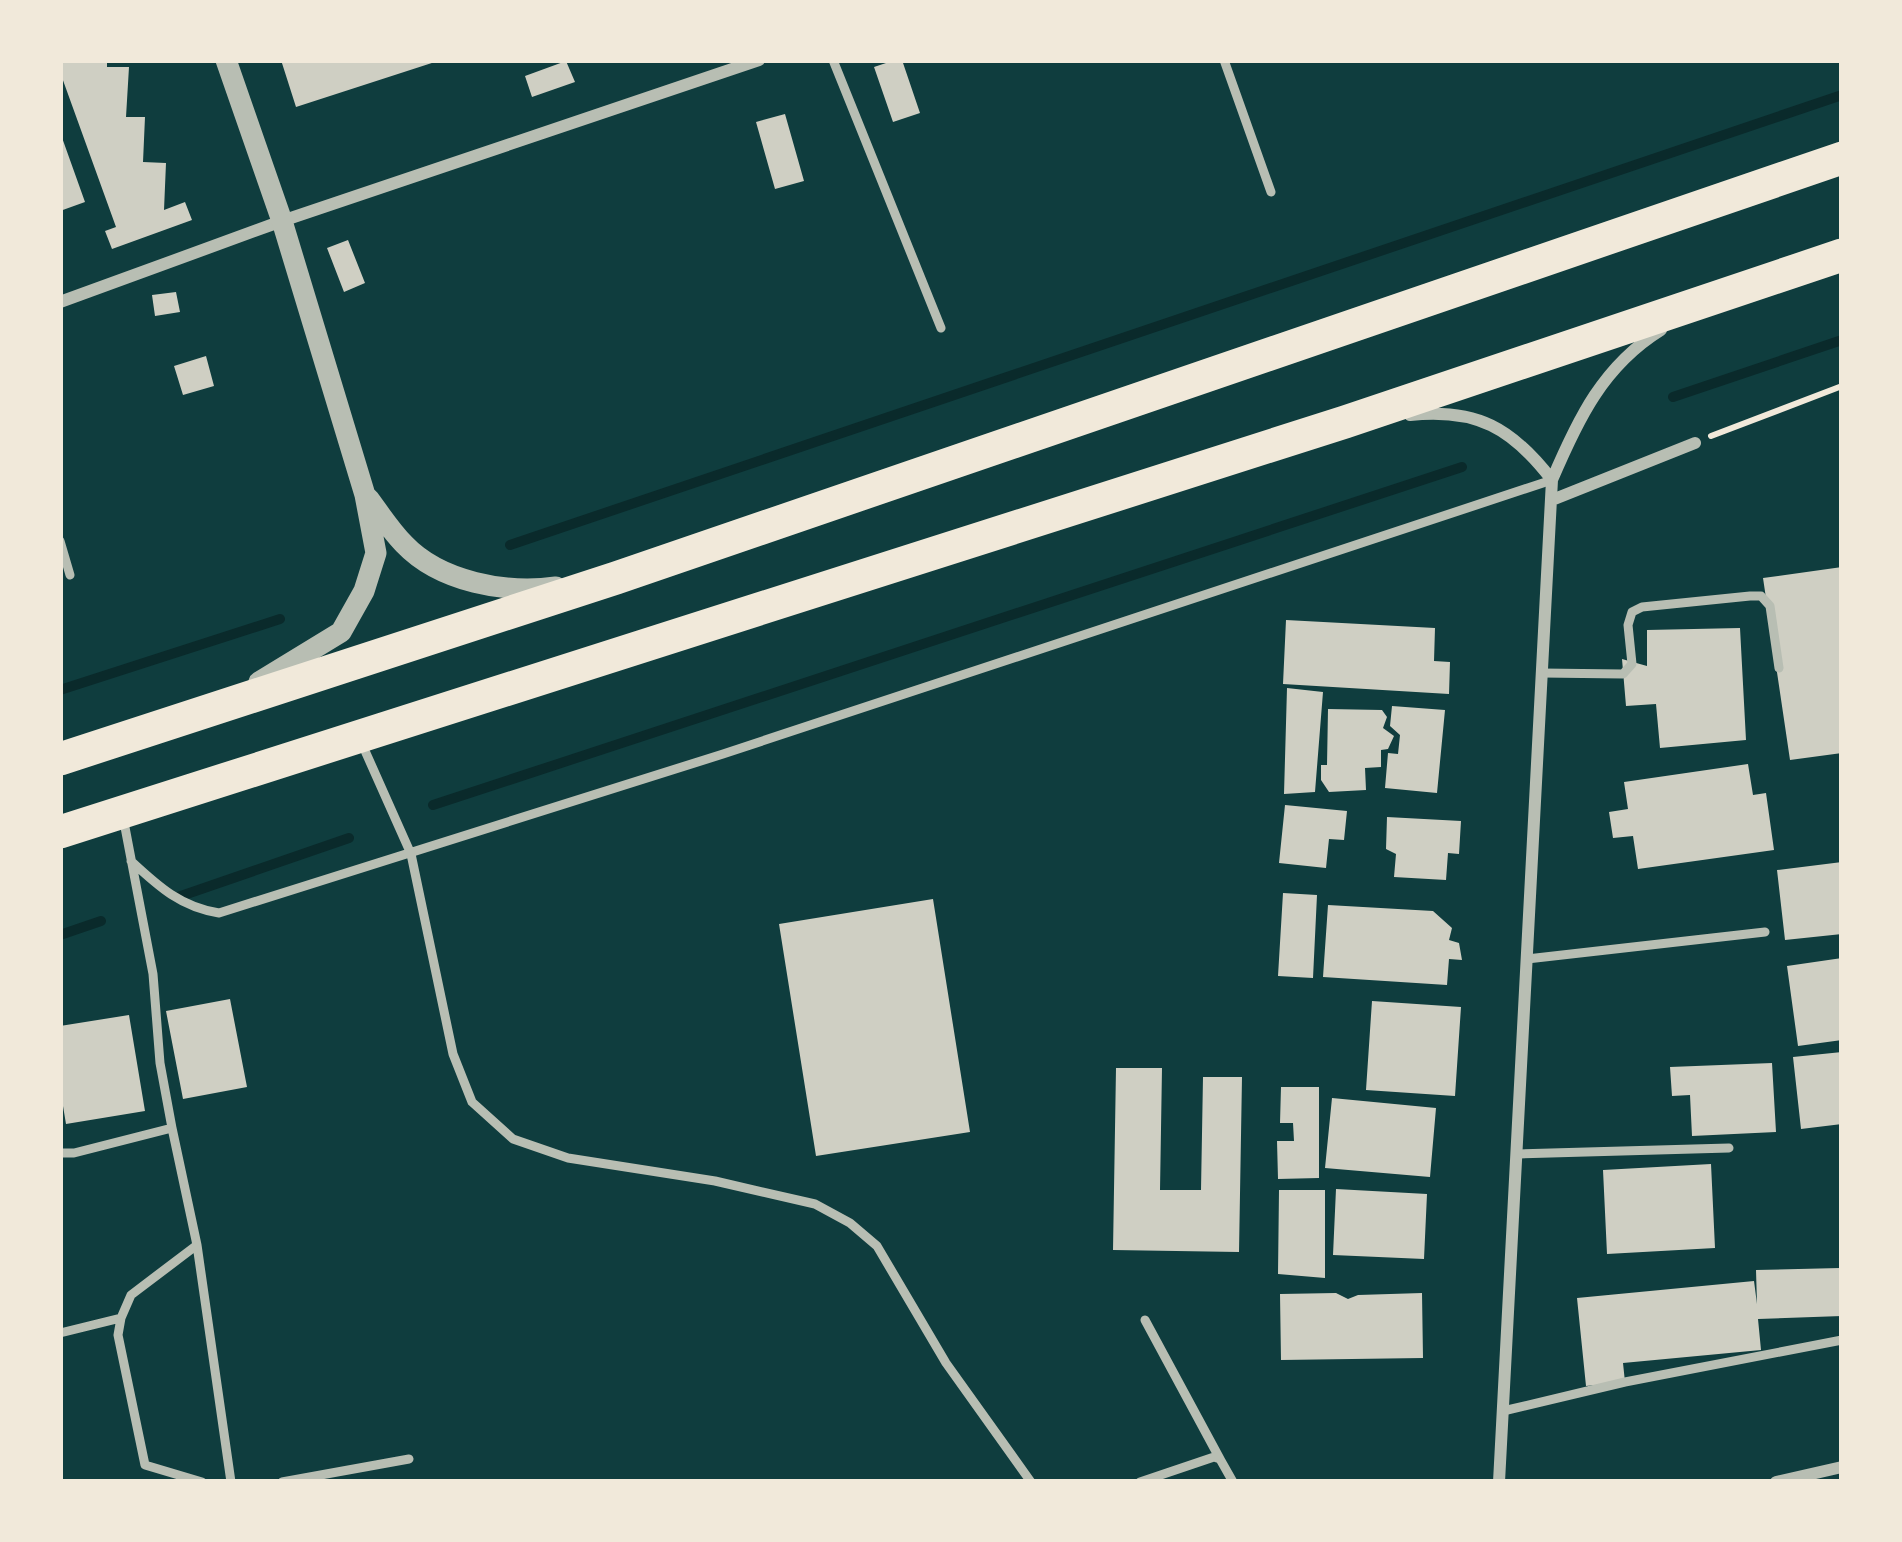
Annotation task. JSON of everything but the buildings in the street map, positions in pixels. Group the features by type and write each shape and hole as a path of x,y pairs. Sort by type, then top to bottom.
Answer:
{"highway":[{"path":"60,759 616,578 1842,158"},
{"path":"60,832 1345,422 1842,255"}],"street":[{"path":"212,711 341,632 364,591 376,553 365,495 282,220 226,60"},
{"path":"60,302 282,220 759,60"},
{"path":"1499,1482 1552,480 1601,381 1637,345 1712,299"},
{"path":"1345,422 1462,415 1500,427 1529,450 1552,480"},
{"path":"1552,500 1695,443"},
{"path":"365,495 406,547 443,572 494,586 539,589 616,578"},
{"path":"1776,1482 1842,1467"}],"lane":[{"path":"833,60 941,328"},
{"path":"1224,60 1271,192"},
{"path":"131,861 178,901 219,914 1552,480"},
{"path":"60,542 70,575"},
{"path":"1542,673 1623,674 1632,664 1628,625 1632,612 1642,607 1750,596 1761,596 1770,606 1779,668"},
{"path":"358,734 410,854 453,1054 472,1102 513,1139 568,1158 735,1185 814,1204 850,1223 877,1246 946,1364 1031,1482"},
{"path":"122,811 153,974 160,1063 197,1245 231,1482"},
{"path":"1527,958 1765,932"},
{"path":"60,1153 74,1154 172,1127"},
{"path":"1518,1154 1729,1148"},
{"path":"197,1245 131,1295 118,1335 145,1466 202,1482"},
{"path":"60,1333 121,1318"},
{"path":"1145,1320 1233,1482"},
{"path":"1503,1411 1842,1340"},
{"path":"282,1482 409,1459"},
{"path":"1140,1482 1202,1459 1220,1459"}],"path":[{"path":"1695,443 1842,386"}],"waterway":[{"path":"510,545 1842,95"},
{"path":"1673,397 1842,340"},
{"path":"433,805 1462,467"},
{"path":"60,690 280,619"},
{"path":"178,897 349,838"},
{"path":"60,935 101,921"}]}
